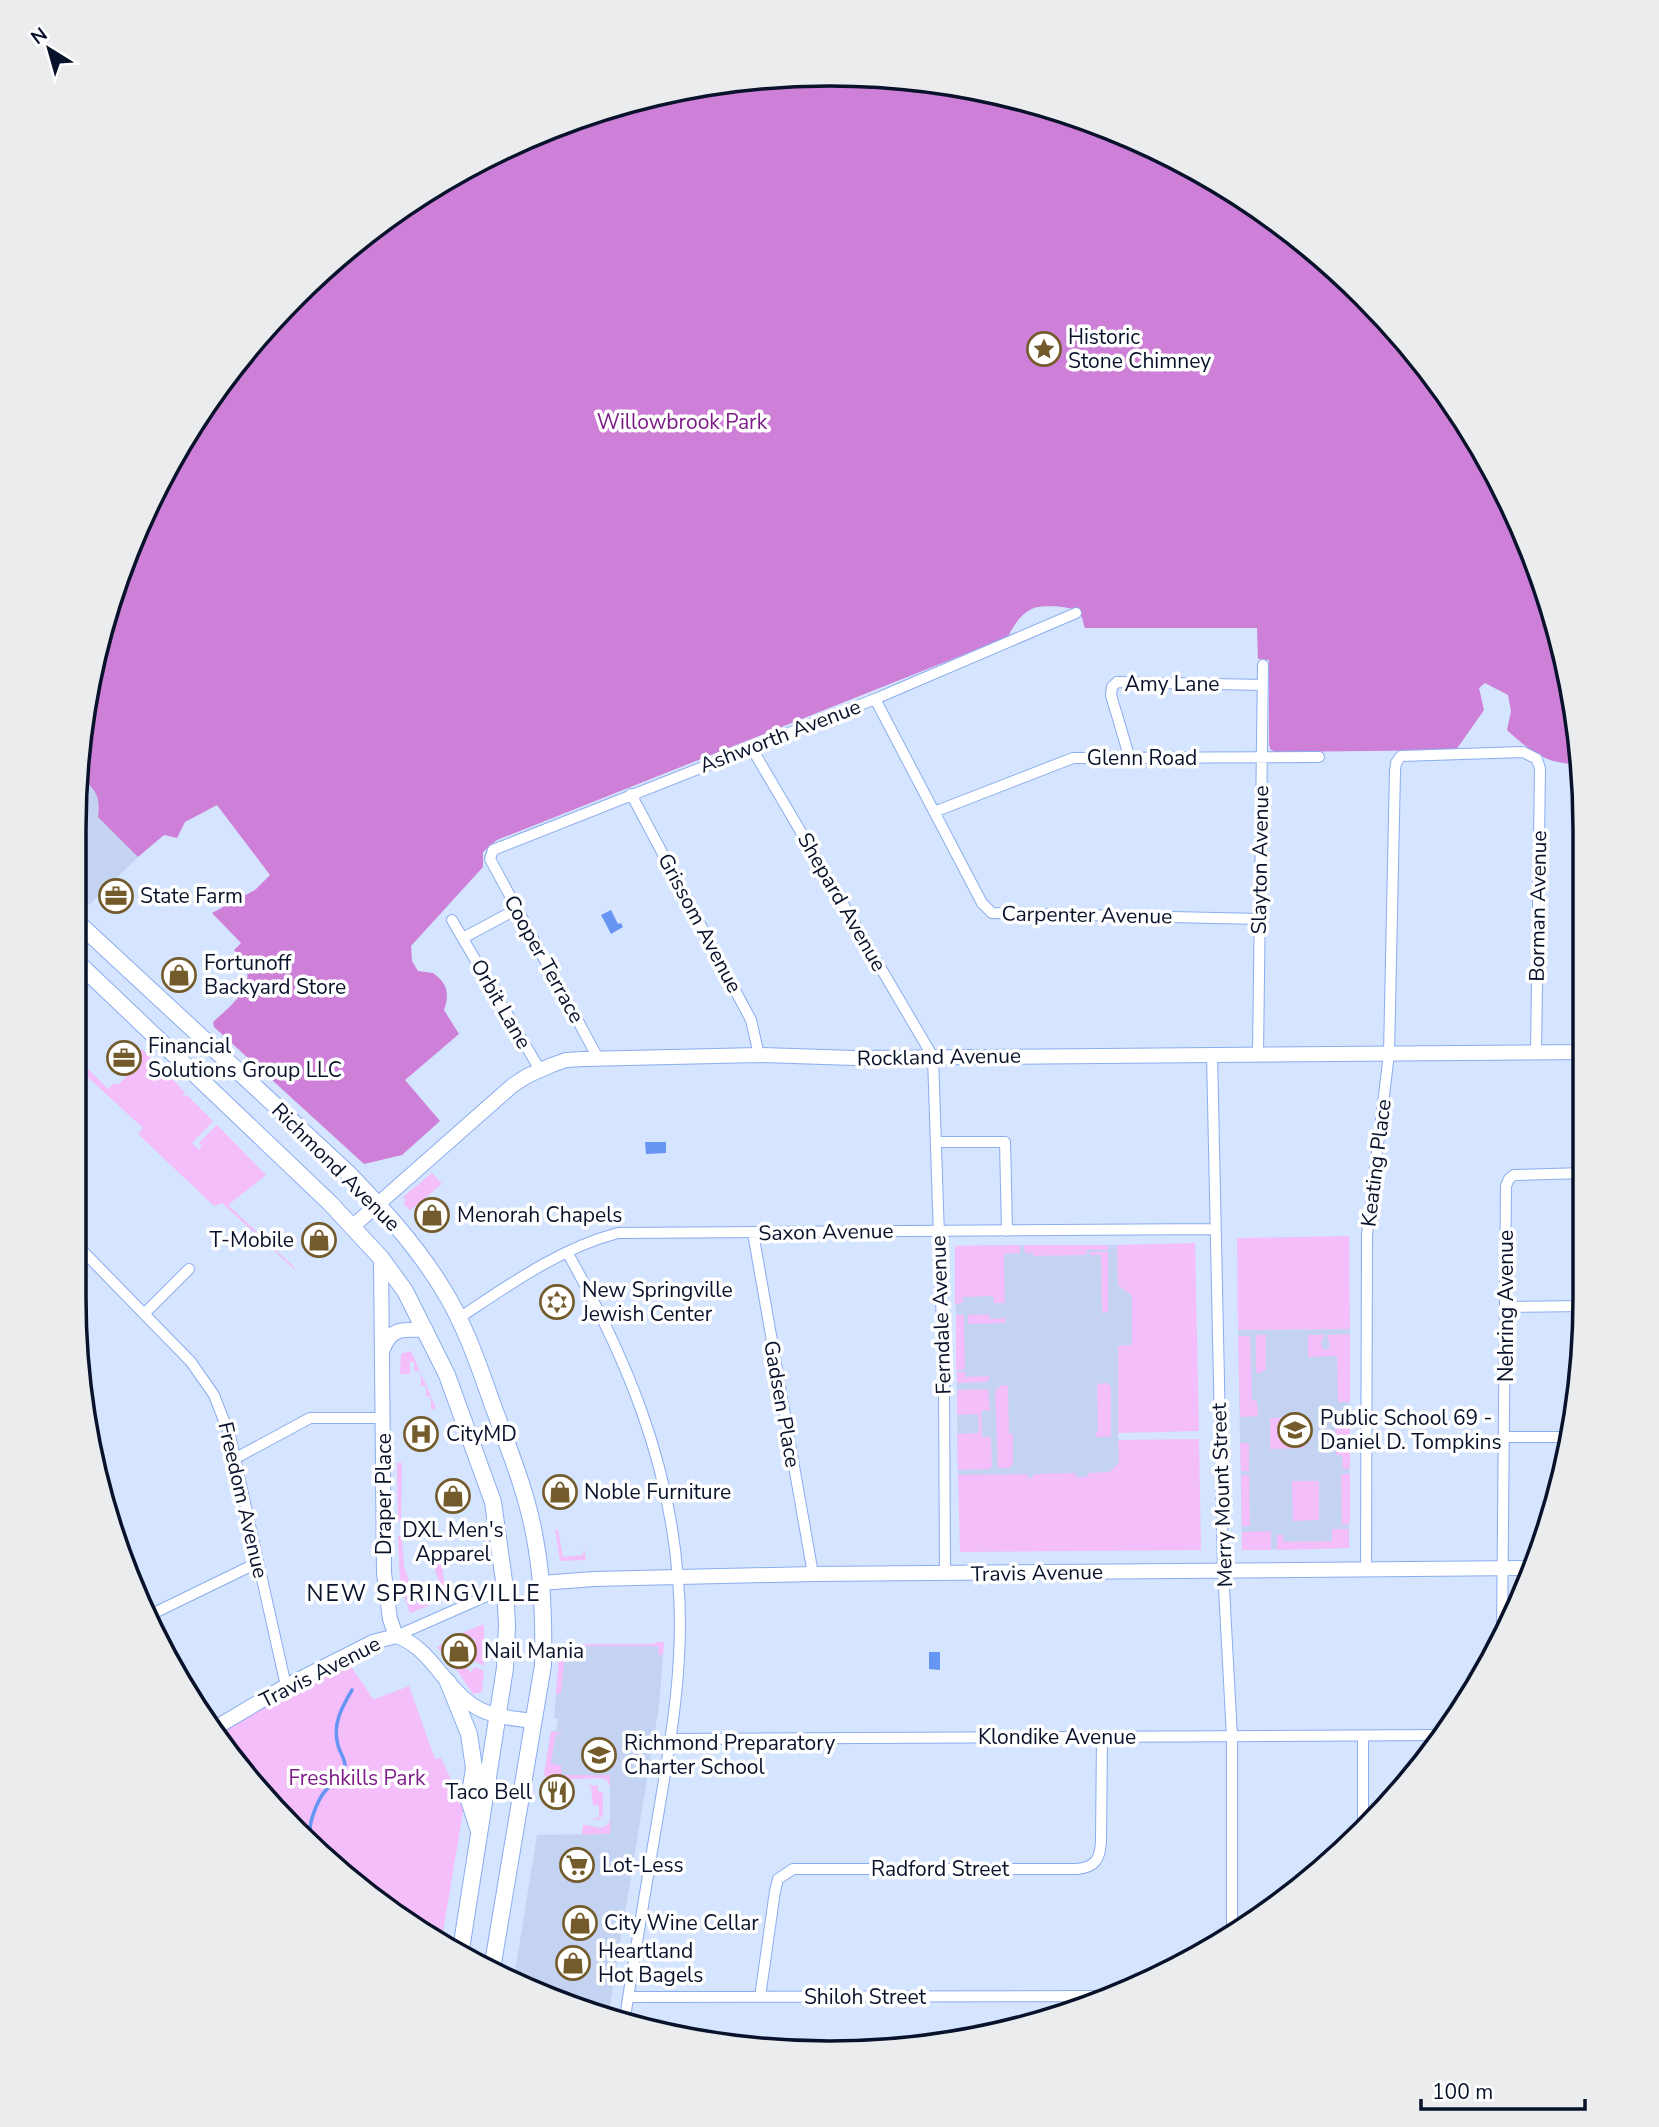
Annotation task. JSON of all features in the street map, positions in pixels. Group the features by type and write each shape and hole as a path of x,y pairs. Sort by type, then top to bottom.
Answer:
{"main road":[{"name":"Richmond Avenue","path":"86,930 377,1203 419,1253 459,1318 523,1490 535,1538 544,1626 543,1665 493,1961"},
{"name":"Richmond Avenue","path":"86,971 258,1132 381,1258 405,1291 447,1375 493,1502 505,1588 506,1657 462,1944"},
{"path":"448,1682 469,1734 474,1768 470,1800 480,1834"}],"street":[{"name":"Ashworth Avenue","path":"490,859 492,850 875,699 1076,613"},
{"name":"Slayton Avenue","path":"1258,1054 1263,665"},
{"name":"Amy Lane","path":"1129,756 1111,695 1112,687 1117,682 1263,685"},
{"name":"Carpenter Avenue","path":"875,699 987,910 996,914 1260,919"},
{"name":"Shepard Avenue","path":"751,747 933,1057"},
{"name":"Keating Place","path":"1366,1569 1367,1235 1388,1054 1395,771 1399,758 1403,756 1523,752 1537,760"},
{"name":"Glenn Road","path":"934,812 1073,758 1319,757"},
{"name":"Borman Avenue","path":"1536,1053 1540,769 1537,760"},
{"name":"Grissom Avenue","path":"631,794 751,1020 760,1055"},
{"name":"Cooper Terrace","path":"490,859 598,1058"},
{"name":"Orbit Lane","path":"463,938 517,909"},
{"name":"Orbit Lane","path":"452,920 540,1070"},
{"name":"Rockland Avenue","path":"352,1227 506,1091 540,1070 566,1060 760,1055 933,1057 1573,1052"},
{"name":"Merry Mount Street","path":"1212,1054 1223,1570 1232,1737 1232,1923"},
{"name":"Ferndale Avenue","path":"933,1057 944,1411 945,1574"},
{"path":"937,1142 1005,1142 1007,1231"},
{"name":"Nehring Avenue","path":"1503,1614 1506,1186 1514,1175 1573,1173"},
{"name":"Saxon Avenue","path":"459,1318 566,1252 596,1238 618,1233 1215,1229"},
{"name":"Gadsen Place","path":"753,1233 813,1574"},
{"path":"566,1252 607,1325 636,1393 661,1474 678,1577 679,1660 671,1739 626,2013"},
{"name":"Freedom Avenue","path":"86,1254 191,1362 214,1395 230,1436 286,1686"},
{"name":"Draper Place","path":"381,1258 384,1573 390,1619 396,1636"},
{"path":"144,1314 189,1269"},
{"path":"1506,1307 1573,1306"},
{"path":"382,1350 390,1334 426,1331"},
{"path":"234,1459 310,1418 384,1418"},
{"path":"1506,1437 1560,1437"},
{"path":"156,1612 257,1563"},
{"name":"Travis Avenue","path":"541,1583 813,1574 1522,1568"},
{"name":"Travis Avenue","path":"220,1724 286,1686 373,1642 396,1636 505,1588"},
{"path":"396,1636 415,1644 471,1704 497,1716 533,1721"},
{"name":"Klondike Avenue","path":"671,1739 1431,1735"},
{"path":"1363,1736 1363,1815"},
{"name":"Radford Street","path":"760,1997 778,1879 793,1869 1077,1869 1096,1863 1101,1854 1102,1737"},
{"name":"Shiloh Street","path":"628,1997 1085,1996"}],"shaded area":[{"path":"87,782 95,790 100,802 101,819 138,857 89,905 86,902"},
{"path":"1117,1245 1118,1285 1132,1296 1132,1345 1118,1346 1118,1439 1122,1440 1123,1465 1112,1477 958,1480 955,1246"},
{"name":"Public School 69 - Daniel D. Tompkins","path":"1350,1329 1349,1548 1242,1550 1238,1330"},
{"path":"664,1642 659,1706 610,2008 515,1971 537,1835 610,1834 610,1775 544,1775 551,1731 556,1731 558,1719 554,1718 560,1644"}],"green space":[{"name":"Willowbrook Park","path":"830,86 927,92 975,100 1069,125 1158,162 1201,185 1243,211 1320,270 1389,339 1420,377 1448,416 1497,501 1534,590 1548,637 1559,684 1570,764 1540,756 1507,730 1511,711 1508,695 1485,683 1479,688 1484,710 1456,750 1276,752 1271,750 1269,745 1269,660 1258,659 1257,628 1085,628 1080,613 1071,608 1034,608 1022,616 1008,637 497,840 483,852 483,867 411,946 412,961 418,971 433,973 444,985 447,998 444,1010 459,1034 405,1080 440,1121 402,1155 364,1164 214,1027 213,1022 244,989 247,971 234,950 241,943 212,913 255,890 270,875 217,805 185,822 177,838 164,835 138,857 98,817 97,797 88,783 92,732 111,637 125,590 162,501 211,416 239,377 270,339 339,270 416,211 458,185 545,142 590,125 684,100 732,92"},
{"path":"142,1049 185,1092 182,1097 187,1095 213,1121 192,1143 199,1150 202,1146 199,1143 217,1125 266,1175 228,1205 294,1269 222,1203 214,1206 138,1134 143,1128 86,1075 86,1067 108,1089 114,1083 118,1085 137,1066 131,1059"},
{"path":"432,1173 442,1184 410,1210 403,1203 406,1200 403,1197"},
{"path":"1349,1236 1350,1329 1238,1330 1237,1238"},
{"path":"1195,1243 1199,1431 1118,1433 1118,1346 1132,1345 1132,1296 1118,1285 1117,1245"},
{"path":"1020,1245 1020,1253 1004,1254 1005,1303 994,1303 993,1296 963,1297 963,1303 955,1304 955,1246"},
{"path":"1024,1245 1108,1245 1108,1250 1087,1250 1086,1255 1033,1256 1033,1253 1025,1253"},
{"path":"1090,1252 1108,1252 1108,1312 1102,1313 1101,1255 1090,1255"},
{"path":"989,1314 990,1319 1005,1318 1006,1323 968,1324 968,1315"},
{"path":"956,1315 964,1315 965,1369 956,1370"},
{"path":"1350,1334 1350,1402 1338,1402 1337,1356 1308,1357 1308,1335 1324,1335 1321,1344 1324,1350 1330,1347 1327,1335"},
{"path":"1256,1335 1266,1335 1266,1370 1262,1373 1256,1373"},
{"path":"1238,1336 1250,1336 1252,1400 1257,1401 1258,1416 1240,1417"},
{"path":"411,1351 420,1371 414,1371 414,1362 410,1362 410,1374 400,1374 401,1354"},
{"path":"957,1372 965,1372 966,1377 989,1376 989,1380 957,1383"},
{"path":"421,1374 436,1408 431,1410 431,1397 426,1396 426,1386 421,1386"},
{"path":"1107,1383 1111,1387 1111,1437 1096,1437 1097,1384"},
{"path":"1008,1385 1013,1464 1009,1468 998,1468 995,1391 1000,1386"},
{"path":"988,1389 990,1410 981,1411 982,1437 991,1437 992,1466 989,1469 958,1470 957,1434 979,1433 978,1414 957,1415 957,1390"},
{"path":"1350,1416 1350,1469 1343,1469 1342,1455 1336,1455 1335,1417"},
{"path":"1304,1417 1304,1448 1270,1449 1270,1418"},
{"path":"1199,1439 1201,1550 960,1552 958,1475 1027,1474 1028,1478 1032,1478 1034,1474 1076,1473 1076,1477 1087,1477 1088,1473 1110,1472 1119,1463 1118,1440"},
{"path":"1240,1443 1249,1443 1249,1471 1241,1471"},
{"path":"397,1463 402,1463 401,1521 398,1521"},
{"path":"1341,1474 1350,1474 1350,1524 1342,1525"},
{"path":"1241,1475 1249,1475 1250,1526 1242,1526"},
{"path":"1292,1481 1319,1481 1319,1520 1293,1521"},
{"path":"555,1529 558,1530 563,1557 583,1555 584,1547 586,1560 560,1561"},
{"path":"1332,1529 1349,1529 1349,1548 1277,1550 1277,1535 1283,1535 1284,1542 1332,1541"},
{"path":"1271,1531 1271,1550 1242,1550 1242,1532"},
{"path":"398,1536 410,1536 410,1539 402,1540 404,1567 418,1605 426,1602 428,1606 410,1613 400,1583"},
{"path":"440,1548 446,1598 438,1601 437,1598 444,1595 432,1552 423,1553 422,1549"},
{"path":"484,1624 484,1666 474,1661 475,1638 452,1648 459,1658 448,1659 437,1647 447,1642 447,1639"},
{"path":"664,1642 663,1655 659,1655 658,1646 566,1646 561,1694 556,1694 560,1644"},
{"name":"Freshkills Park","path":"349,1663 373,1700 409,1686 435,1759 441,1758 454,1786 467,1788 443,1933 377,1888 339,1857 270,1788 224,1729"},
{"path":"452,1663 464,1664 471,1673 474,1667 484,1671 482,1692 473,1694"},
{"path":"551,1731 565,1734 556,1734 551,1763 561,1766 562,1775 610,1775 610,1787 607,1780 602,1778 546,1780 544,1775"},
{"path":"586,1785 598,1786 598,1791 603,1793 603,1814 599,1820 591,1819 599,1818 599,1806 593,1805 591,1787"},
{"path":"611,1819 610,1834 537,1835 582,1834 583,1825 599,1828 608,1824"}],"water":[{"path":"611,910 618,924 621,923 623,927 611,934 601,915"},
{"path":"645,1142 666,1142 666,1153 646,1154"},
{"path":"929,1652 940,1652 940,1670 929,1669"}],"waterway":[{"path":"310,1829 323,1794 344,1770 345,1763 336,1730 342,1709 352,1690"}],"place":[{"name":"Historic Stone Chimney","path":"1044,349"},
{"name":"State Farm","path":"116,896"},
{"name":"Fortunoff Backyard Store","path":"179,975"},
{"name":"Financial Solutions Group LLC","path":"124,1058"},
{"name":"Menorah Chapels","path":"432,1215"},
{"name":"T-Mobile","path":"319,1240"},
{"name":"New Springville Jewish Center","path":"557,1302"},
{"name":"Public School 69 - Daniel D. Tompkins","path":"1295,1430"},
{"name":"CityMD","path":"421,1434"},
{"name":"Noble Furniture","path":"560,1492"},
{"name":"DXL Men's Apparel","path":"453,1496"},
{"name":"Nail Mania","path":"459,1651"},
{"name":"Richmond Preparatory Charter School","path":"599,1755"},
{"name":"Taco Bell","path":"557,1792"},
{"name":"Lot-Less","path":"577,1865"},
{"name":"City Wine Cellar","path":"580,1923"},
{"name":"Heartland Hot Bagels","path":"573,1963"}],"district":[{"name":"NEW SPRINGVILLE","path":"424,1593"}]}
